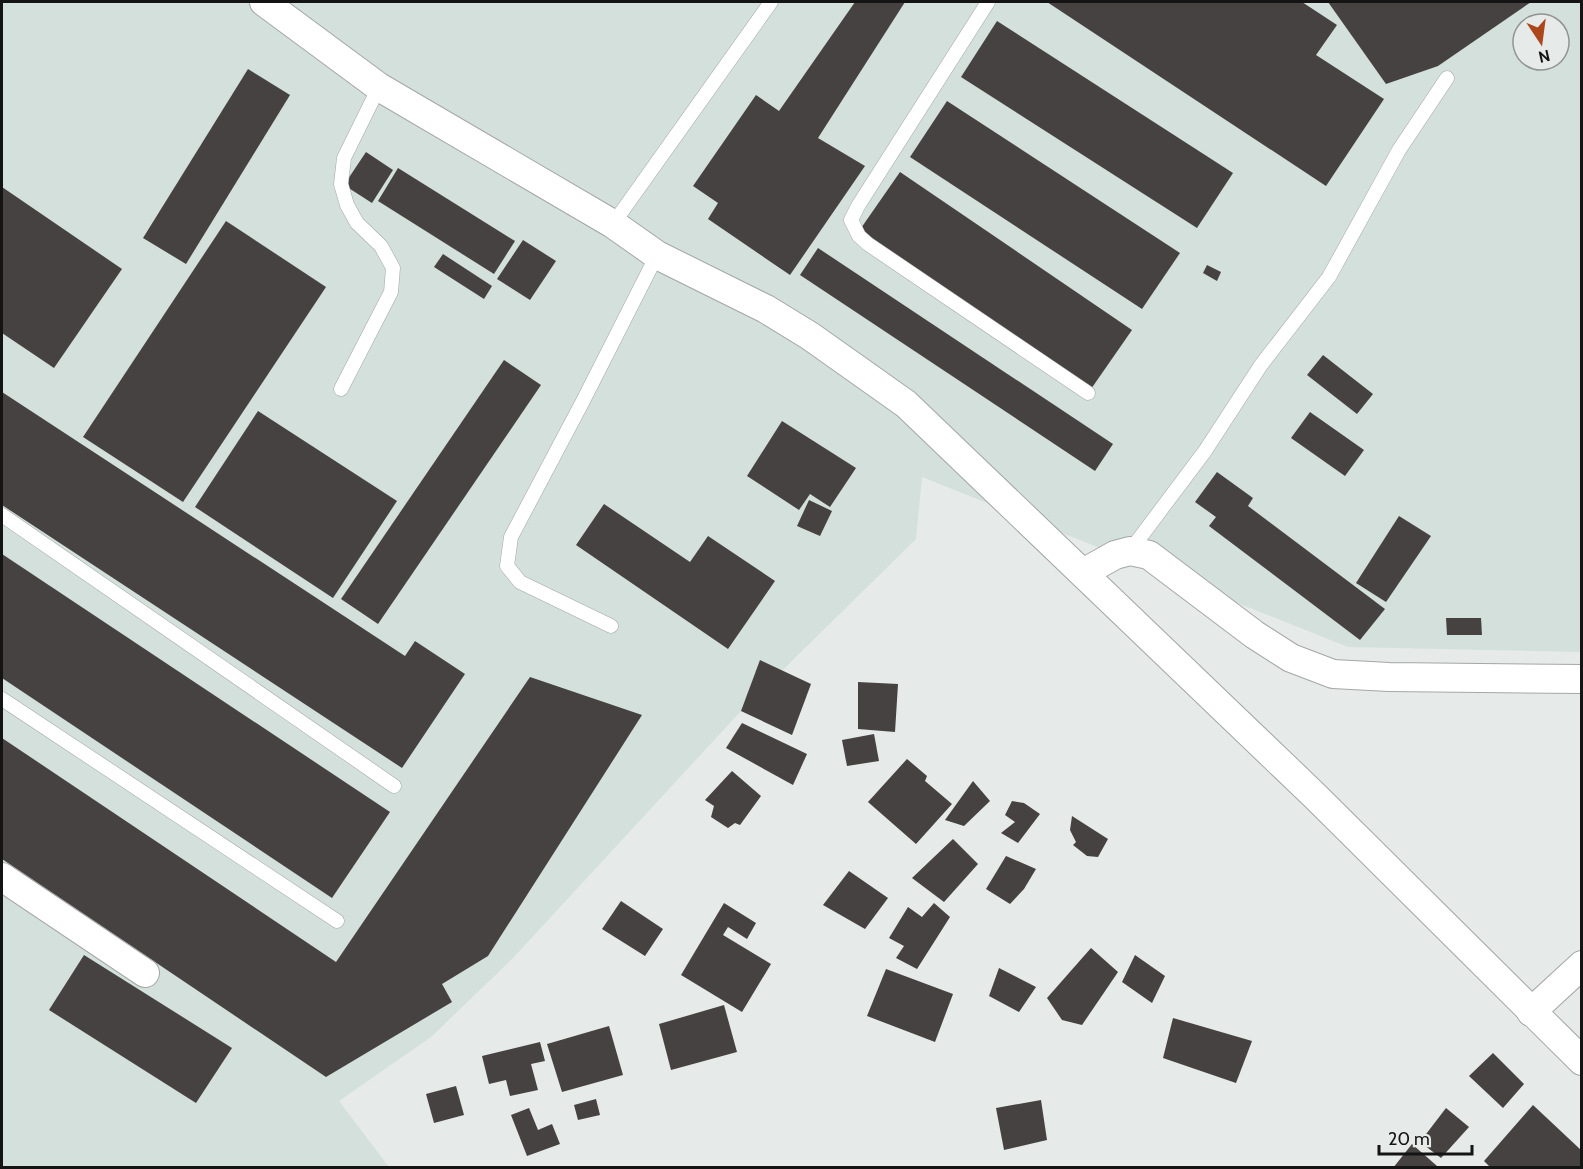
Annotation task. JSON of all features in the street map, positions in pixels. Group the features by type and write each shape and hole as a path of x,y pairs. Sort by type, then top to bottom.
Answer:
{"street":[{"path":"266,2 380,87 613,224 657,255 766,309 810,336 906,404 1315,796 1581,1061"},
{"path":"1083,573 1115,555 1130,551 1149,555 1255,635 1291,658 1333,674 1389,677 1581,679"},
{"path":"2,877 145,973"},
{"path":"1531,1012 1581,964"}],"lane":[{"path":"613,224 771,2"},
{"path":"988,2 851,220 859,236 868,244 1088,393"},
{"path":"1130,551 1205,451 1261,365 1329,277 1399,150 1447,78"},
{"path":"341,389 391,292 393,268 381,246 357,223 346,205 341,184 344,158 380,87"},
{"path":"611,626 520,582 507,566 511,537 657,255"},
{"path":"2,515 393,786"},
{"path":"2,699 337,921"}],"shaded area":[{"path":"2,2 1581,2 1581,652 1348,647 922,477 916,539 741,711 513,958 431,1037 339,1101 389,1167 2,1168"}],"building":[{"path":"855,2 905,2 818,138 865,166 790,275 708,219 718,203 693,186 756,95 779,111"},
{"path":"1047,2 1302,2 1337,25 1316,55 1384,99 1326,186"},
{"path":"1328,2 1531,2 1516,12 1511,12 1511,16 1438,66 1386,84"},
{"path":"997,21 1233,173 1197,228 961,77"},
{"path":"248,69 290,95 186,264 143,238"},
{"path":"947,101 1180,253 1142,309 910,157"},
{"path":"366,152 393,170 372,203 344,185"},
{"path":"398,168 515,241 494,274 378,201"},
{"path":"900,172 1132,330 1091,389 859,231"},
{"path":"2,187 122,269 54,368 2,333"},
{"path":"226,221 326,287 183,502 83,437"},
{"path":"523,240 556,261 530,300 497,279"},
{"path":"818,248 1113,444 1095,471 800,275"},
{"path":"443,254 492,286 484,299 434,267"},
{"path":"1207,265 1221,272 1217,281 1203,273"},
{"path":"1323,355 1373,394 1357,414 1307,375"},
{"path":"504,360 541,385 378,624 341,599"},
{"path":"2,392 405,656 415,641 465,674 402,768 2,505"},
{"path":"258,411 397,501 333,598 195,507"},
{"path":"1310,412 1364,450 1345,476 1291,438"},
{"path":"782,421 856,468 830,507 810,494 799,510 747,476"},
{"path":"1217,472 1253,498 1248,506 1385,609 1360,640 1209,526 1216,517 1195,502"},
{"path":"809,500 832,511 820,536 797,526"},
{"path":"604,504 690,562 708,536 775,581 728,649 576,545"},
{"path":"1399,516 1431,536 1386,602 1356,583"},
{"path":"2,554 390,812 332,898 2,678"},
{"path":"1446,618 1481,618 1482,635 1447,635"},
{"path":"760,660 811,684 792,735 741,711"},
{"path":"530,677 642,715 488,956 442,984 452,1002 326,1077 2,859 2,738 336,962"},
{"path":"858,682 898,684 895,732 858,729"},
{"path":"742,723 807,754 793,785 726,748"},
{"path":"874,734 879,761 847,766 842,740"},
{"path":"907,759 927,776 925,781 952,804 916,844 868,802"},
{"path":"732,771 761,796 740,825 735,823 728,828 711,817 714,806 705,800"},
{"path":"973,781 990,801 964,826 945,820"},
{"path":"1012,801 1024,803 1040,814 1018,843 1001,833 1015,822 1005,815"},
{"path":"1072,816 1108,839 1098,857 1087,856 1073,845 1076,842 1070,830"},
{"path":"953,839 978,864 944,902 912,878"},
{"path":"1006,856 1036,869 1024,889 1010,904 986,889"},
{"path":"849,871 888,898 865,929 823,905"},
{"path":"621,901 663,929 645,956 602,929"},
{"path":"724,903 756,923 747,939 728,927 723,935 771,964 742,1012 681,975"},
{"path":"934,903 950,917 917,969 896,958 904,946 889,938 908,907 922,917"},
{"path":"1091,948 1118,972 1082,1025 1062,1020 1047,998"},
{"path":"84,955 232,1048 196,1103 49,1010"},
{"path":"1135,955 1165,976 1152,1003 1122,982"},
{"path":"999,968 1036,987 1019,1012 989,996"},
{"path":"886,969 953,994 935,1042 867,1016"},
{"path":"724,1005 737,1052 671,1070 659,1024"},
{"path":"1173,1018 1252,1041 1236,1083 1163,1058"},
{"path":"609,1026 623,1075 562,1092 547,1044"},
{"path":"540,1042 545,1061 531,1064 538,1090 510,1096 506,1080 489,1084 482,1056"},
{"path":"1493,1053 1524,1084 1503,1108 1469,1076"},
{"path":"456,1086 464,1115 434,1123 426,1094"},
{"path":"596,1099 600,1115 578,1120 574,1105"},
{"path":"1041,1100 1047,1140 1004,1150 996,1108"},
{"path":"1533,1105 1582,1151 1582,1168 1491,1168 1484,1161"},
{"path":"529,1108 538,1130 552,1124 560,1144 527,1156 511,1115"},
{"path":"1446,1108 1469,1127 1441,1158 1420,1142"},
{"path":"1412,1144 1437,1166 1436,1168 1393,1168"}]}
